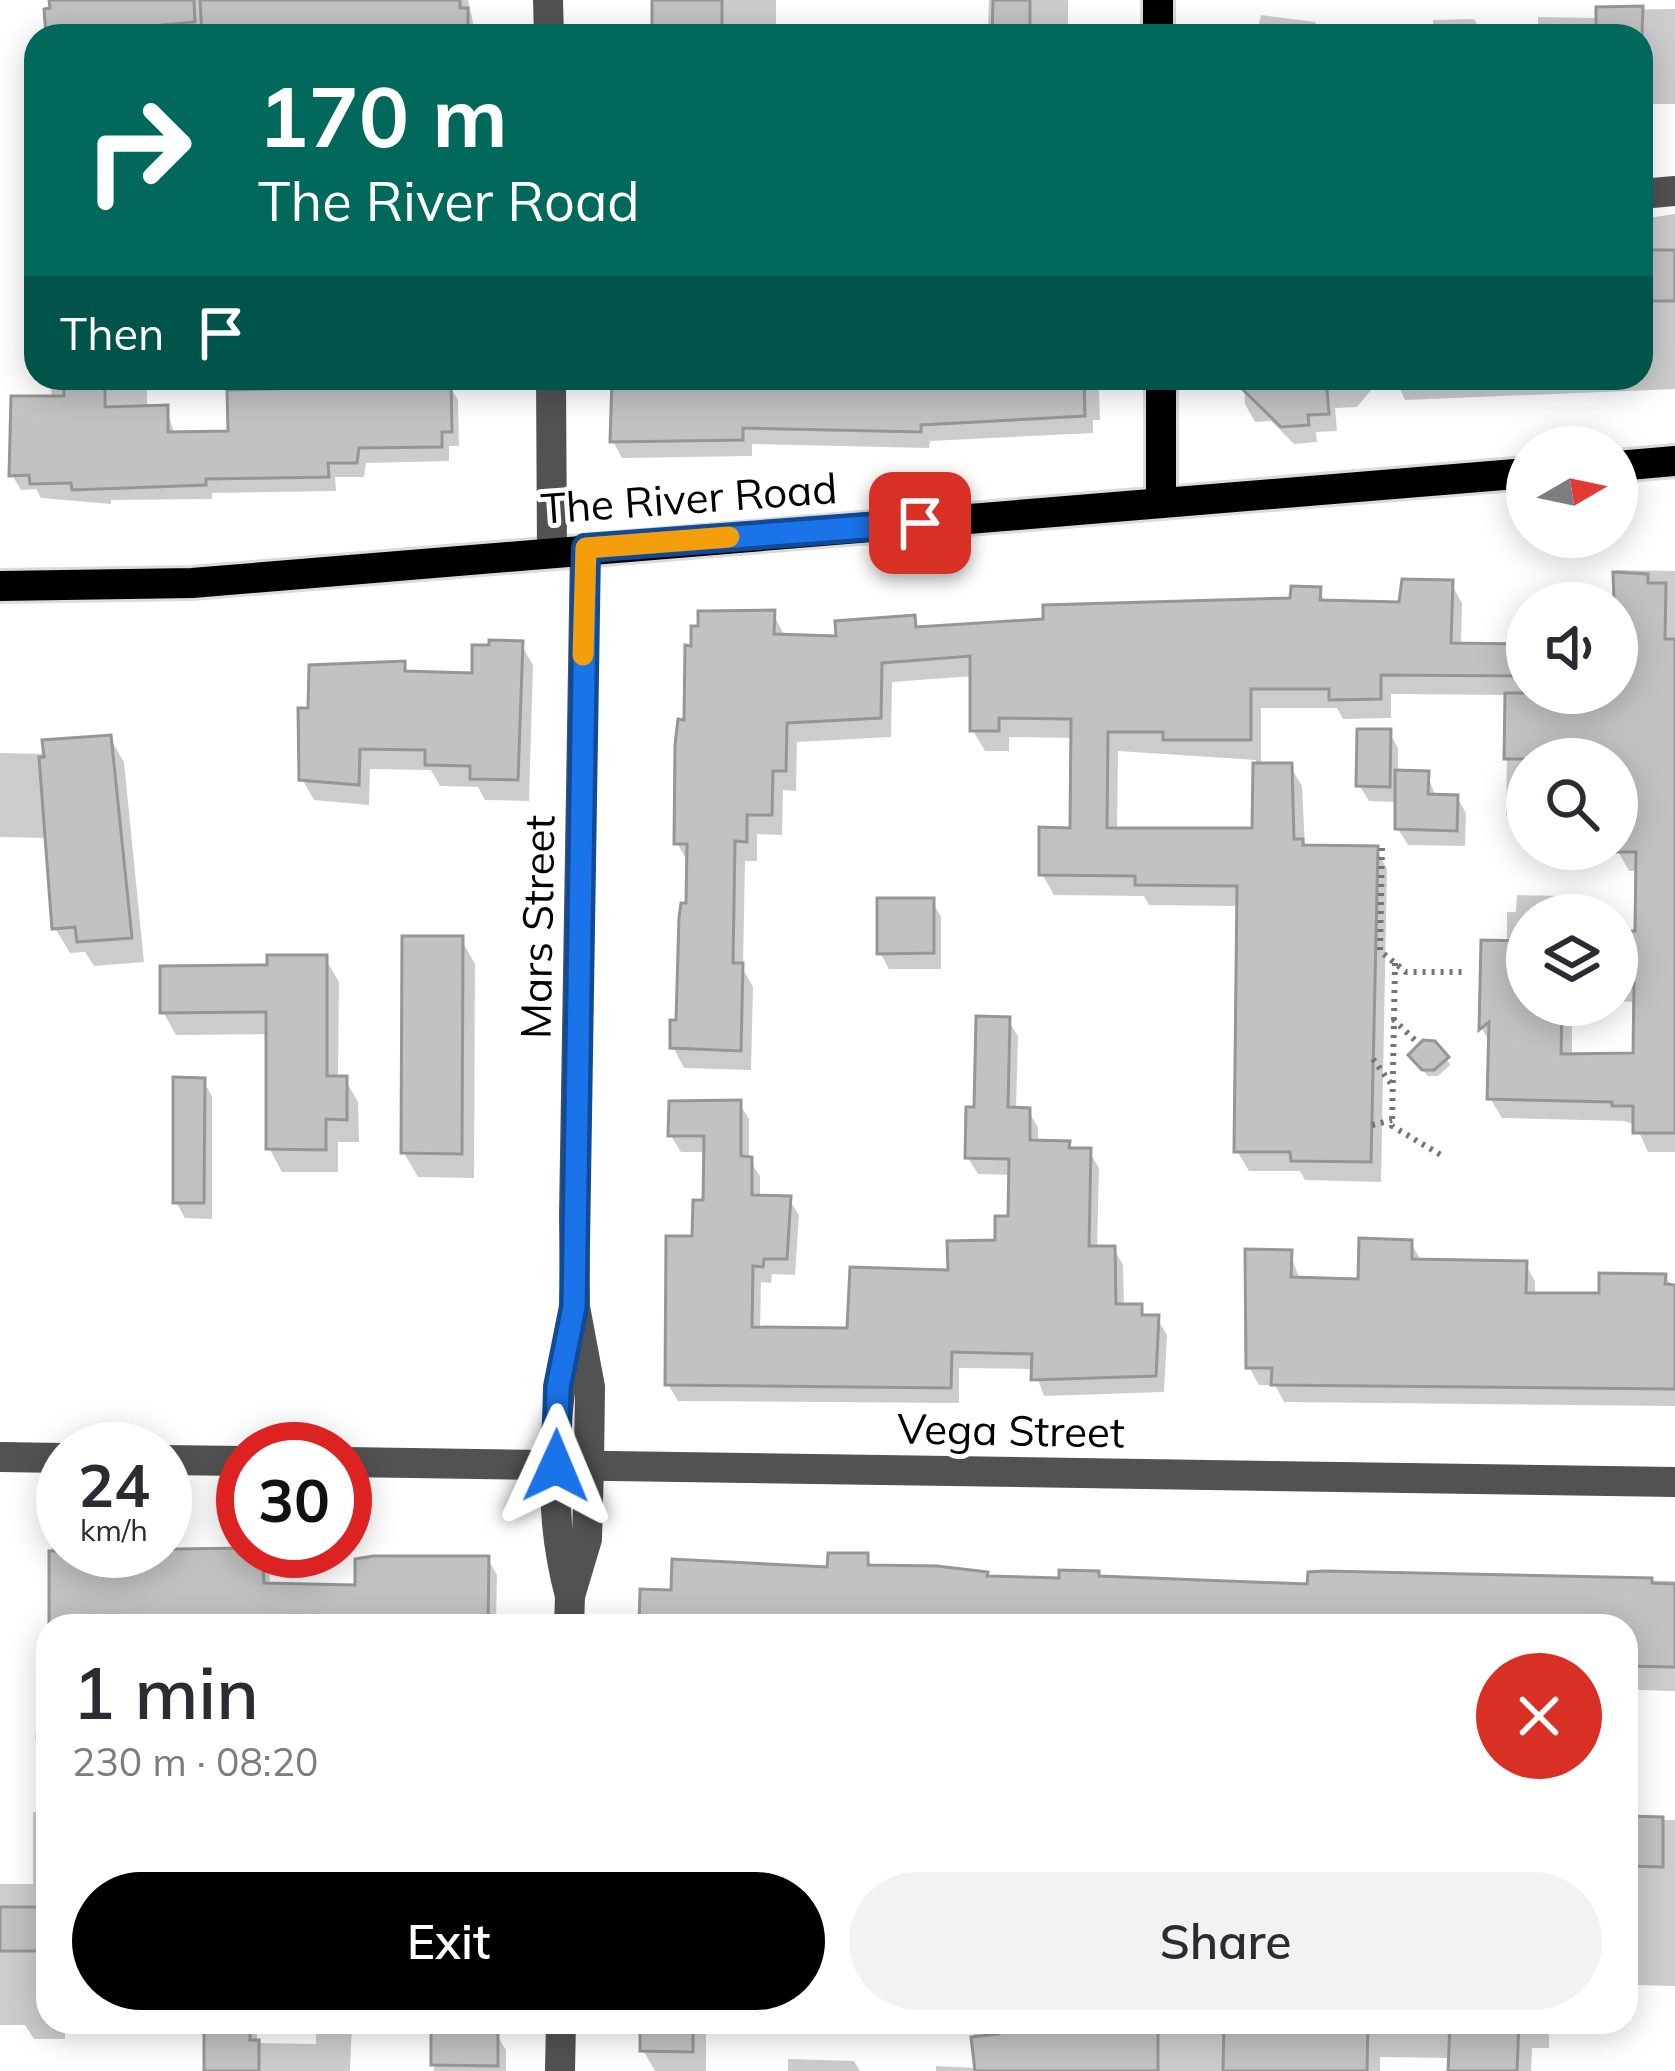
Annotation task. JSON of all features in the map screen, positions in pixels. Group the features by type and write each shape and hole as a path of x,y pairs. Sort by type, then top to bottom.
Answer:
{"main road":[{"path":"1161,390 1161,502"},
{"path":"1638,464 1675,461"},
{"name":"The River Road","path":"0,586 192,583 1506,475"}],"street":[{"path":"551,390 552,550"},
{"name":"Mars Street","path":"570,1611 554,1536 558,1387 574,1307 586,548"},
{"name":"Mars Street","path":"570,1611 587,1539 589,1465 590,1388 574,1307"},
{"path":"0,1457 36,1458"},
{"name":"Vega Street","path":"372,1463 1675,1482"},
{"path":"560,2071 561,2034"}],"path":[{"path":"1382,848 1385,912 1380,951 1406,972 1465,972"},
{"path":"1395,963 1392,1126 1441,1155"},
{"path":"1393,1018 1419,1044"},
{"path":"1373,1059 1392,1085"},
{"path":"1372,1125 1392,1120"}],"building":[{"path":"49,0 194,0 195,22 45,24 44,9 50,8"},
{"path":"200,0 460,0 460,8 468,8 468,24 201,24"},
{"path":"652,0 722,0 722,24 652,24"},
{"path":"993,0 1030,0 1030,24 992,24"},
{"path":"1643,6 1642,24 1596,24 1596,7"},
{"path":"1653,250 1675,250 1675,301 1653,301"},
{"path":"64,390 105,390 105,407 168,405 168,432 228,431 227,390 451,390 452,432 442,432 442,447 359,448 357,463 328,463 329,477 206,479 206,485 72,490 71,483 30,484 29,475 9,476 11,396 64,396"},
{"path":"612,390 1084,390 1085,416 921,425 921,432 743,428 743,440 610,442"},
{"path":"1243,390 1327,390 1329,414 1308,415 1309,425 1281,427"},
{"path":"1613,572 1648,574 1648,583 1666,583 1665,639 1675,639 1675,1133 1633,1133 1633,1106 1612,1106 1612,1102 1487,1099 1489,1022 1479,1030 1481,940 1506,941 1506,1026 1562,1026 1561,1054 1633,1053 1633,1026 1638,1026 1638,738 1506,738 1504,759 1505,693 1506,714 1638,714 1638,582 1613,582"},
{"path":"1402,579 1453,580 1451,643 1506,644 1506,676 1381,675 1381,699 1329,700 1329,689 1251,689 1251,740 1163,740 1163,732 1108,732 1107,828 1252,828 1253,763 1292,763 1294,839 1303,839 1303,845 1378,846 1371,1162 1291,1161 1290,1152 1234,1152 1237,886 1135,885 1135,876 1039,875 1039,827 1070,828 1071,719 999,718 999,731 970,731 970,656 882,663 881,718 787,723 786,771 773,771 772,815 747,815 747,842 735,841 733,963 743,963 741,1051 670,1048 670,1020 676,1020 679,917 681,903 686,903 687,844 674,844 675,745 678,719 684,720 685,645 691,646 691,626 698,626 698,611 775,610 774,634 836,636 835,621 915,615 916,627 1043,619 1043,605 1290,598 1291,586 1321,587 1320,600 1399,602"},
{"path":"489,640 523,641 518,780 470,779 470,766 425,765 425,750 360,749 359,785 299,780 298,708 308,708 309,665 405,661 405,671 472,673 472,645 489,645"},
{"path":"1357,729 1391,729 1390,787 1356,786"},
{"path":"111,735 132,938 77,942 75,927 52,929 39,757 44,757 42,740"},
{"path":"1395,770 1429,771 1428,794 1458,795 1457,831 1395,829"},
{"path":"877,898 934,898 934,953 877,954"},
{"path":"402,936 463,936 462,1154 401,1153"},
{"path":"267,955 327,955 327,1076 347,1076 347,1120 326,1119 326,1150 266,1149 266,1012 160,1013 160,966 267,965"},
{"path":"976,1016 1010,1017 1008,1107 1030,1108 1030,1140 1070,1141 1069,1148 1091,1148 1089,1246 1115,1246 1116,1304 1142,1304 1142,1315 1159,1315 1156,1376 1031,1380 1032,1354 952,1352 951,1388 665,1385 666,1236 692,1236 693,1200 703,1200 704,1136 668,1136 669,1101 741,1100 741,1156 752,1157 752,1195 791,1196 787,1259 764,1259 763,1267 753,1266 752,1327 847,1328 850,1267 948,1270 947,1241 995,1240 995,1216 1008,1216 1009,1159 965,1158 966,1107 974,1107"},
{"path":"1423,1040 1435,1041 1449,1057 1434,1070 1422,1070 1408,1055"},
{"path":"173,1077 205,1078 204,1203 173,1203"},
{"path":"1359,1238 1412,1240 1412,1259 1527,1261 1526,1293 1599,1293 1599,1273 1666,1274 1665,1284 1675,1285 1675,1389 1271,1385 1272,1368 1246,1368 1245,1249 1292,1250 1291,1277 1358,1279"},
{"path":"216,1548 216,1578 264,1578 264,1583 355,1585 355,1578 372,1578 373,1556 489,1556 488,1614 49,1614 49,1578 192,1578 192,1549"},
{"path":"828,1553 868,1553 868,1565 937,1566 988,1572 987,1576 1059,1578 1059,1570 1099,1571 1099,1576 1307,1584 1308,1572 1324,1571 1652,1578 1652,1583 1675,1584 1675,1667 1638,1666 1638,1614 639,1614 640,1589 671,1590 672,1559 827,1567"},
{"path":"1638,1816 1663,1817 1663,1867 1638,1866"},
{"path":"0,1907 36,1907 36,1951 0,1951"},
{"path":"204,2034 250,2034 250,2040 259,2040 259,2071 204,2071"},
{"path":"431,2034 498,2034 498,2066 431,2065"},
{"path":"640,2034 693,2034 693,2052 640,2051"},
{"path":"1158,2034 1158,2071 975,2071 971,2037"},
{"path":"1224,2034 1368,2034 1367,2071 1223,2071"},
{"path":"1450,2034 1519,2034 1517,2071 1448,2071"}],"slow traffic":[{"path":"583,655 586,548 729,537"}],"route":[{"path":"556,1466 558,1387 574,1307 586,548 920,523"}]}
